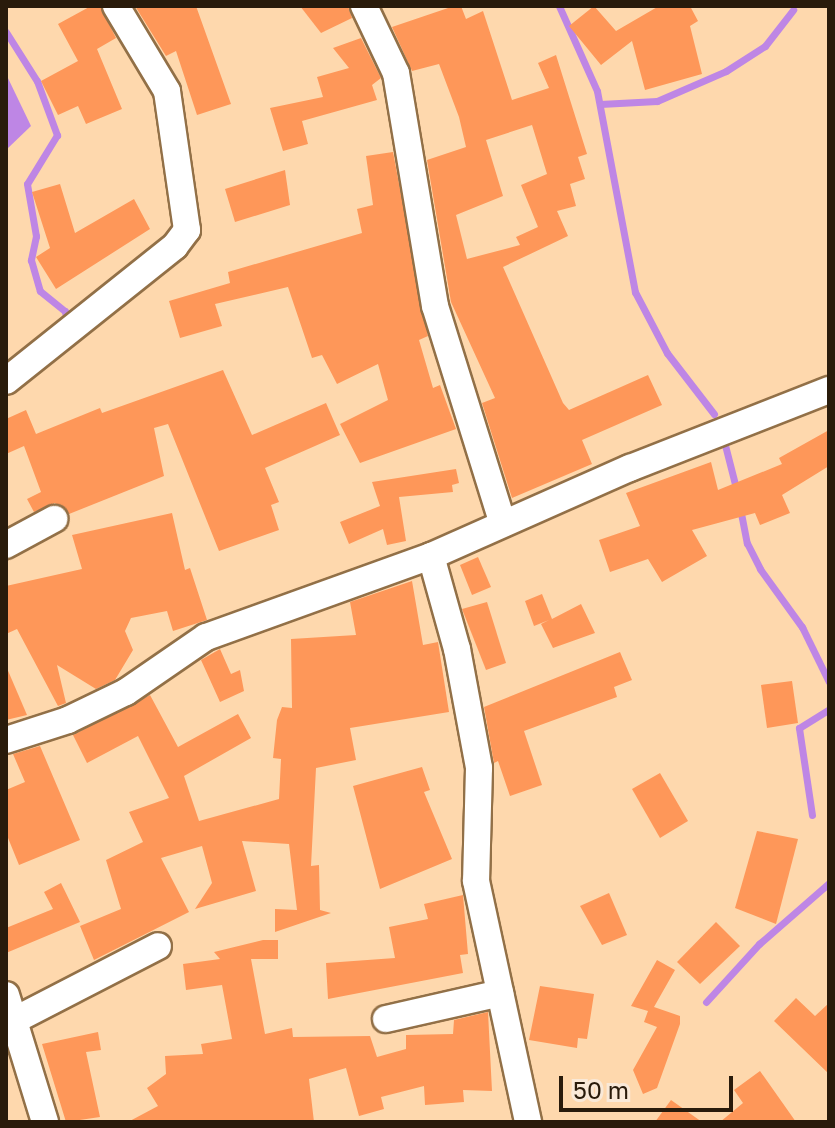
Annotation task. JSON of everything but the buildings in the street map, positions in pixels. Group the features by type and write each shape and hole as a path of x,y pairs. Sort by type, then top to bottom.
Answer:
{"street":[{"path":"7,378 175,246 187,230 172,147 171,104 116,6"},
{"path":"364,6 396,73 435,306 503,524"},
{"path":"6,740 68,720 126,692 206,637 431,556 829,390"},
{"path":"6,545 54,519"},
{"path":"431,556 457,649 479,768 476,881 528,1122"},
{"path":"13,1021 158,946"},
{"path":"386,1019 500,993"},
{"path":"6,995 45,1122"}],"shaded area":[{"path":"6,74 31,126 6,150"}],"waterway":[{"path":"559,6 597,91 635,292 667,353 714,414"},
{"path":"600,104 657,101 726,71 765,46 793,10"},
{"path":"6,32 37,81 57,135 27,184 36,236 31,260 40,291 65,311 67,324"},
{"path":"725,445 737,492"},
{"path":"740,508 747,543 760,569 802,627 829,682"},
{"path":"812,815 799,728 829,709"},
{"path":"706,1002 759,944 829,883"}]}
